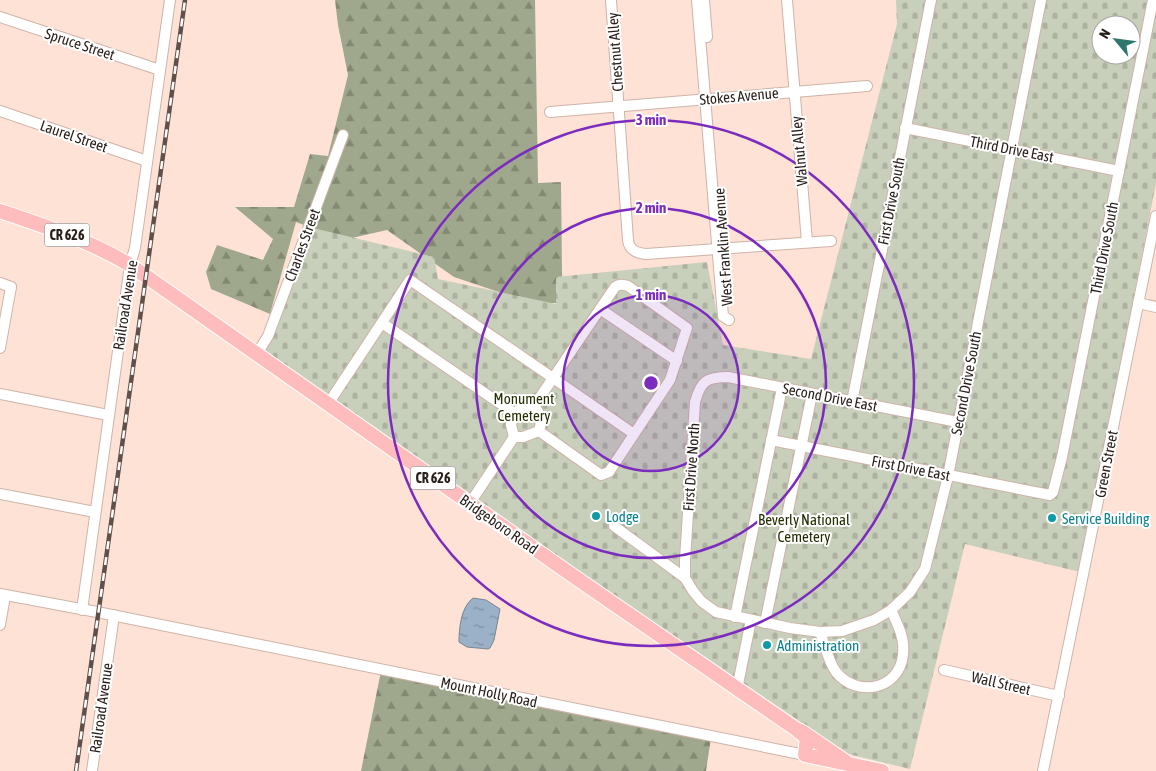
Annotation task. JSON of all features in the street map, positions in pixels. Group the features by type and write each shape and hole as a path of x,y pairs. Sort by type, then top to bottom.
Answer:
{"main road":[{"name":"CR 626","path":"0,211 48,227 108,252 130,265"},
{"name":"Bridgeboro Road","path":"130,265 796,728 849,768"},
{"name":"Bridgeboro Road","path":"796,728 807,738 805,755"},
{"name":"Mount Holly Road","path":"805,755 831,761 849,768 873,770"}],"street":[{"name":"Railroad Avenue","path":"82,610 108,415 130,265 135,248 170,0"},
{"name":"Chestnut Alley","path":"611,0 628,244 635,252 646,254 721,249"},
{"name":"West Franklin Avenue","path":"697,0 729,320 723,316 721,249"},
{"name":"West Franklin Avenue","path":"704,0 708,99"},
{"name":"Walnut Alley","path":"787,0 807,242"},
{"name":"First Drive South","path":"852,402 931,0"},
{"name":"Second Drive South","path":"751,620 820,632 842,631 874,620 891,610 910,592 925,569 948,476 1041,0"},
{"name":"Third Drive South","path":"1050,495 1053,492 1062,456 1153,0"},
{"name":"Spruce Street","path":"0,17 160,70"},
{"name":"Stokes Avenue","path":"550,112 867,86"},
{"name":"Laurel Street","path":"0,111 147,161"},
{"name":"Third Drive East","path":"905,128 1119,171"},
{"name":"Charles Street","path":"257,354 268,336 343,135"},
{"name":"Green Street","path":"1043,771 1156,216"},
{"path":"721,249 830,241"},
{"path":"328,404 410,280 634,434"},
{"path":"0,283 11,287 0,345"},
{"path":"534,406 618,284 628,286 687,328 670,380 609,472 600,475 538,431"},
{"path":"1138,303 1156,307"},
{"path":"600,309 677,361"},
{"path":"382,323 514,413"},
{"name":"Second Drive East","path":"703,382 713,377 728,377 958,422"},
{"name":"First Drive North","path":"685,578 695,402 698,390 703,382"},
{"path":"735,617 782,388"},
{"path":"0,394 108,415"},
{"path":"765,622 812,394"},
{"path":"470,503 514,436 511,425 514,413 526,406 534,406 539,411 541,423 538,431 523,437 514,436"},
{"name":"First Drive East","path":"771,440 1050,495"},
{"path":"0,494 95,512"},
{"path":"614,526 685,578 693,591 708,607 716,612 751,620 738,688"},
{"path":"666,564 671,563 685,553"},
{"path":"0,625 2,595"},
{"name":"Mount Holly Road","path":"2,595 114,615 805,755"},
{"path":"820,632 827,654 835,670 843,679 859,687 874,687 892,679 903,656 900,630 891,610"},
{"name":"Railroad Avenue","path":"92,771 114,615"},
{"name":"Wall Street","path":"944,670 1059,696"}],"green space":[{"path":"335,0 535,0 538,183 561,182 564,303 532,303 454,277 387,230 343,240 296,222 270,314 211,289 206,272 217,245 263,260 273,239 235,207 294,207 310,154 328,156 348,75"},
{"name":"Beverly National Cemetery","path":"896,0 1156,0 1156,183 1080,572 965,544 910,769 848,754 262,358 268,336 309,227 434,257 438,279 556,304 556,277 707,262 723,345 811,359 897,24"},
{"path":"381,671 711,738 706,771 361,771"}],"water":[{"path":"473,598 486,600 500,609 494,640 488,649 467,647 459,642 463,612"}],"railway":[{"path":"76,771 185,0"}],"place":[{"name":"Lodge","path":"596,516"},
{"name":"Service Building","path":"1052,518"},
{"name":"Administration","path":"767,645"}],"park label":[{"name":"Monument Cemetery","path":"524,406"}]}
